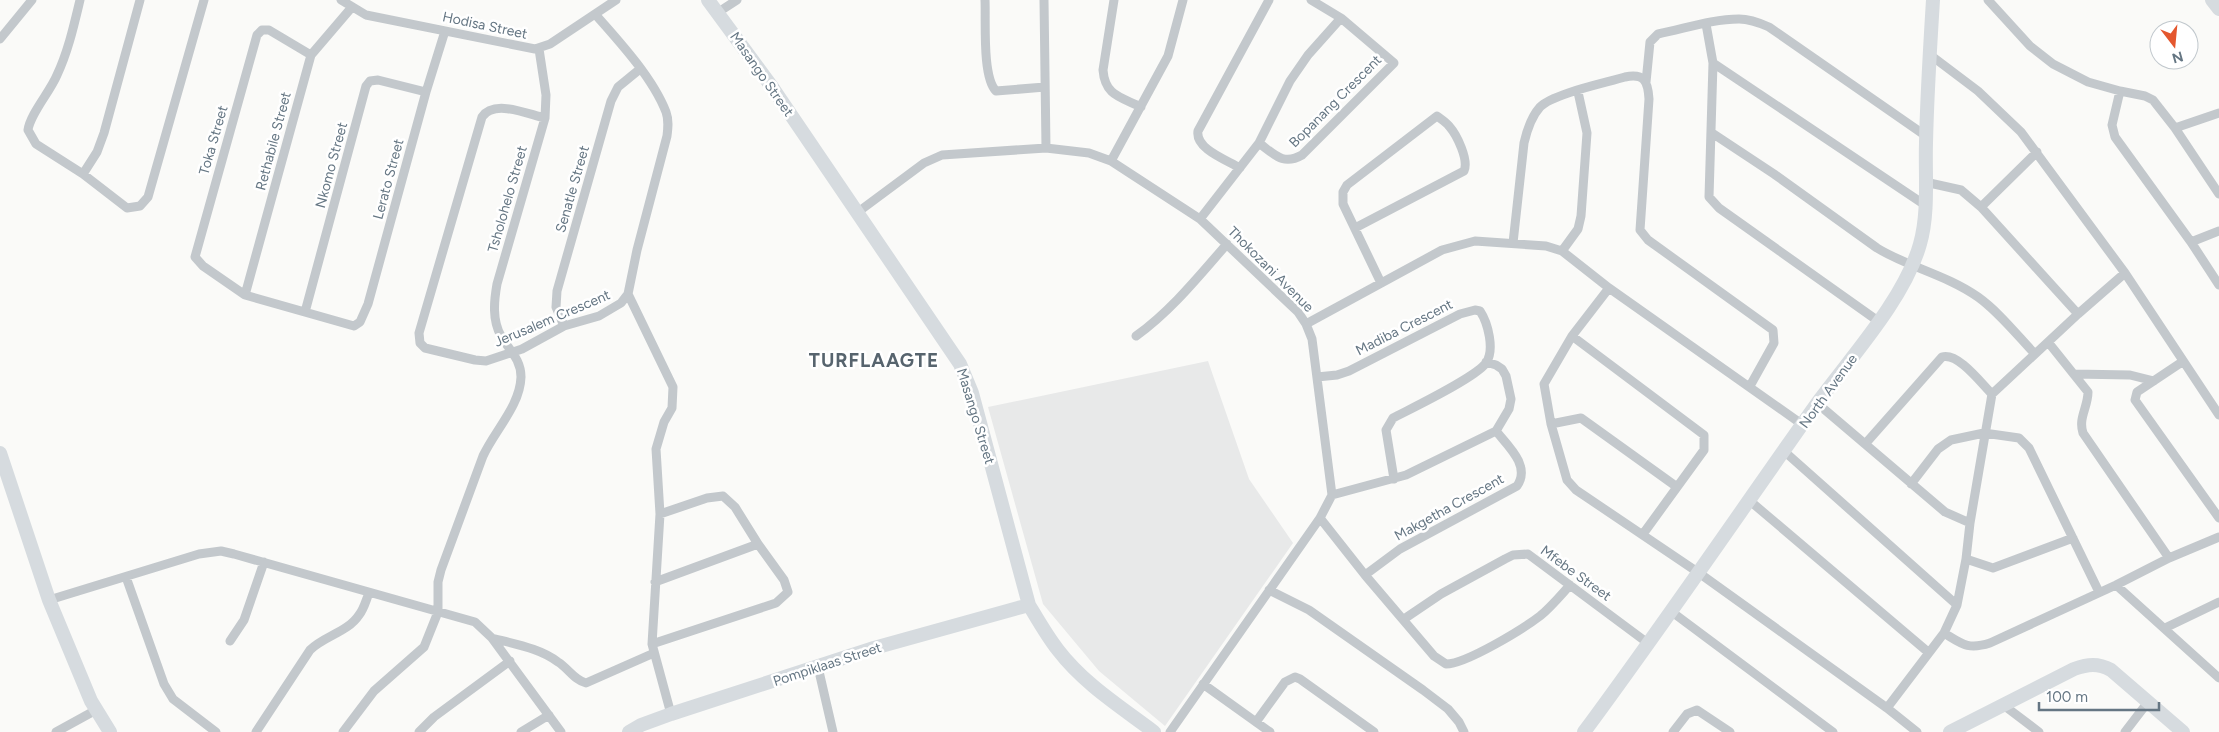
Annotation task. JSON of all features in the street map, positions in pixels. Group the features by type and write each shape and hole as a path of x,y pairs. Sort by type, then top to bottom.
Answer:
{"street":[{"path":"0,39 32,0"},
{"path":"80,0 59,72 46,98 32,118 28,130 36,144 83,174 123,206 136,208 144,203 164,145 204,0"},
{"path":"83,174 97,152 104,133 140,0"},
{"name":"Hodisa Street","path":"341,0 366,15 524,48 539,49 616,0"},
{"name":"Masango Street","path":"708,0 741,42 960,364 972,392 1029,605 1058,651 1076,671 1095,688 1154,732"},
{"path":"717,13 737,0"},
{"path":"984,0 988,74 993,88 996,91 1004,92 1045,87"},
{"path":"1044,0 1046,148"},
{"path":"1114,0 1103,70 1105,82 1107,89 1112,93 1141,107"},
{"path":"1112,161 1168,56 1183,0"},
{"path":"1240,168 1200,143 1197,136 1269,0"},
{"name":"Bopanang Crescent","path":"1259,143 1280,158 1286,160 1295,159 1302,155 1394,63 1341,18 1311,0"},
{"name":"North Avenue","path":"1584,732 1672,612 1878,321 1914,266 1921,241 1925,205 1929,54 1933,0"},
{"path":"1988,0 2030,46 2053,64 2088,82 2145,96 2153,100 2175,128 2219,194"},
{"path":"2212,0 2219,8"},
{"name":"Rethabile Street","path":"245,295 311,55 352,7"},
{"name":"Jerusalem Crescent","path":"545,118 495,108 487,111 482,117 419,333 420,343 425,348 486,361 536,342 564,326 611,310 621,304 628,294 637,250 667,136 668,125 666,113 658,96 622,45 595,14"},
{"path":"1200,219 1259,143 1290,81 1308,55 1341,18"},
{"path":"1750,386 1774,342 1772,330 1648,240 1640,230 1649,99 1646,82 1649,48 1653,37 1658,34 1739,19 1769,27 1926,136"},
{"path":"1706,24 1714,63 1708,190 1712,202 1878,321"},
{"name":"Toka Street","path":"245,295 198,262 195,257 196,249 255,39 262,30 269,30 311,55"},
{"name":"Lerato Street","path":"306,312 349,326 354,326 360,322 368,304 426,92 446,31"},
{"name":"Tsholohelo Street","path":"438,612 438,582 483,456 509,412 518,392 520,367 498,328 494,314 495,293 545,118 546,95 539,49"},
{"path":"1929,54 1984,96 2021,132 2125,274 2219,415"},
{"path":"1714,63 1925,205"},
{"name":"Senatle Street","path":"564,326 556,307 557,291 611,101 618,87 640,69"},
{"path":"1513,243 1524,143 1527,129 1539,108 1545,103 1634,75 1641,77 1646,82"},
{"name":"Nkomo Street","path":"306,312 366,86 370,81 378,80 426,92"},
{"path":"2120,91 2112,124 2112,132 2191,242 2219,285"},
{"path":"1562,251 1578,229 1581,216 1587,133 1578,92"},
{"path":"2175,128 2219,113"},
{"path":"1355,228 1464,172 1466,167 1465,160 1454,133 1445,122 1437,116 1347,186 1343,192 1343,204 1381,283"},
{"path":"1712,133 1774,174 1876,248 1977,296 1989,305 2035,354"},
{"name":"Thokozani Avenue","path":"858,212 924,163 942,155 1046,148 1089,153 1112,161 1200,219 1298,312 1306,324 1312,339 1318,377 1332,495"},
{"path":"1981,207 2037,152"},
{"path":"1925,182 1961,190 1981,207 2078,314"},
{"path":"2191,242 2219,231"},
{"path":"1306,324 1442,250 1457,244 1475,241 1546,246 1562,251 1609,288 1803,425"},
{"path":"1136,336 1149,327 1169,307 1227,244"},
{"path":"1886,708 1944,633 1957,605 1966,559 1984,433 1992,394 2078,314 2125,274"},
{"path":"1609,288 1572,336 1544,384 1551,424 1570,485 1699,572 1917,732"},
{"path":"628,294 673,387 672,408 664,422 656,448 660,514 653,649 671,714"},
{"path":"245,295 306,312"},
{"name":"Madiba Crescent","path":"1318,377 1337,375 1349,371 1460,314 1475,310 1480,311 1483,315 1490,341 1490,352 1486,362"},
{"path":"1572,336 1704,435 1704,450 1643,534"},
{"path":"2048,342 2088,392 2081,420 2083,433 2169,558"},
{"path":"1866,443 1942,357 1952,356 1956,358 1992,394"},
{"path":"1170,732 1320,518 1332,495 1394,478 1424,467 1496,430 1509,409 1511,399 1506,376 1502,369 1486,362 1470,376 1393,418 1386,430 1394,478"},
{"path":"2182,362 2137,392 2135,400 2219,518"},
{"path":"2074,374 2120,374 2154,381"},
{"path":"1818,404 1945,512 1970,523"},
{"path":"1551,424 1581,418 1677,487"},
{"name":"Makgetha Crescent","path":"1365,575 1400,548 1517,486 1522,478 1522,469 1517,456 1496,430"},
{"path":"1911,484 1944,443 1951,440 1984,433 2019,438 2030,448 2099,592"},
{"path":"1785,452 1957,605"},
{"path":"0,453 3,473 49,600 96,710 110,732"},
{"path":"492,638 538,652 559,662 577,679 586,683 653,649 776,604 785,596 788,587 735,508 723,496 706,498 660,514"},
{"path":"1750,501 1928,652"},
{"path":"1320,518 1365,575 1440,661 1454,664 1470,657 1540,616 1570,585"},
{"path":"1944,633 1964,645 1980,646 2116,585 2169,558 2219,537"},
{"path":"1966,559 1993,568 2073,538"},
{"path":"656,582 758,544"},
{"path":"49,600 212,552 221,551 234,554 438,612 464,617 475,622 492,638 562,732"},
{"name":"Mfebe Street","path":"1404,619 1441,594 1513,555 1528,554 1649,644"},
{"path":"230,642 244,620 264,562"},
{"path":"126,577 153,658 168,692 178,704 216,732"},
{"path":"2116,585 2219,678"},
{"path":"1269,590 1309,610 1423,690 1448,709 1464,732"},
{"path":"256,732 310,650 354,621 360,614 369,593"},
{"path":"2165,628 2219,602"},
{"name":"Pompiklaas Street","path":"629,732 641,724 874,648 1029,605"},
{"path":"343,732 386,678 424,647 438,612"},
{"path":"1672,612 1833,732"},
{"path":"418,732 434,717 510,661"},
{"path":"1950,732 2074,669 2094,664 2102,665 2111,670 2183,732"},
{"path":"818,667 833,732"},
{"path":"1256,722 1285,682 1295,677 1374,732"},
{"path":"1204,684 1270,732"},
{"path":"2125,732 2148,702"},
{"path":"2002,704 2039,732"},
{"path":"56,732 96,710"},
{"path":"1673,732 1687,714 1697,710 1730,732"},
{"path":"521,732 549,714"}],"shaded area":[{"path":"1208,361 1249,479 1293,543 1165,726 1099,671 1043,604 988,407"}],"district":[{"name":"TURFLAAGTE","path":"874,360"}]}
